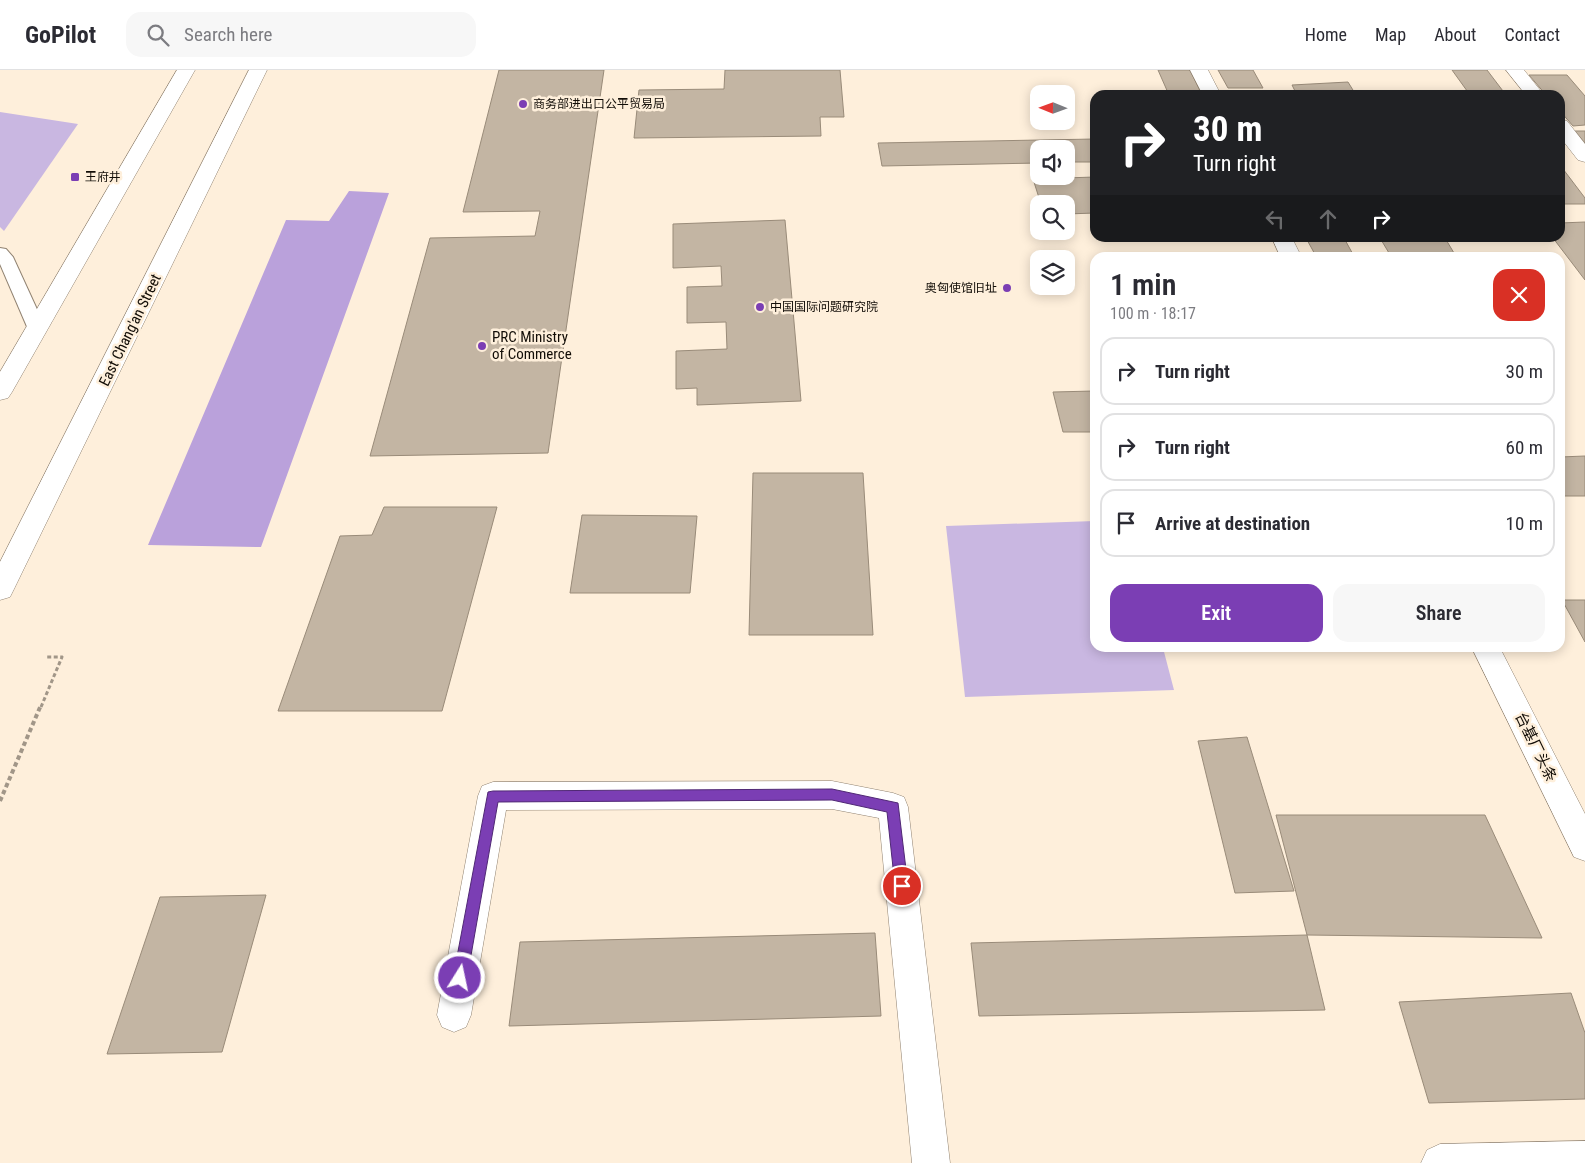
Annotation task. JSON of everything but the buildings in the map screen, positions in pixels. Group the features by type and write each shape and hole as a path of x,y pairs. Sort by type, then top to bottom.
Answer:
{"main road":[{"path":"0,392 186,70"},
{"name":"East Chang'an Street","path":"0,589 258,70"},
{"path":"1199,70 1209,90"},
{"path":"1515,70 1532,90"},
{"path":"1565,131 1585,156"},
{"name":"台基厂头条","path":"1488,652 1585,846"},
{"path":"454,1015 493,796 832,794 893,807 931,1163"},
{"path":"1440,1163 1585,1160"}],"lane":[{"path":"0,253 5,257 36,329"}],"path":[{"path":"0,801 62,657 47,657"}],"shaded area":[{"path":"0,112 78,124 4,231 0,227"},
{"path":"349,191 389,193 261,547 148,545 286,220 329,221"},
{"path":"1090,521 1090,652 1164,652 1174,690 965,697 946,526"}],"place":[{"name":"商务部进出口公平贸易局","path":"523,104"},
{"name":"王府井","path":"75,177"},
{"name":"奥匈使馆旧址","path":"1007,288"},
{"name":"中国国际问题研究院","path":"760,307"},
{"name":"PRC Ministry of Commerce","path":"482,346"}],"route":[{"path":"460,978 493,796 832,794 893,807 902,886"}]}
